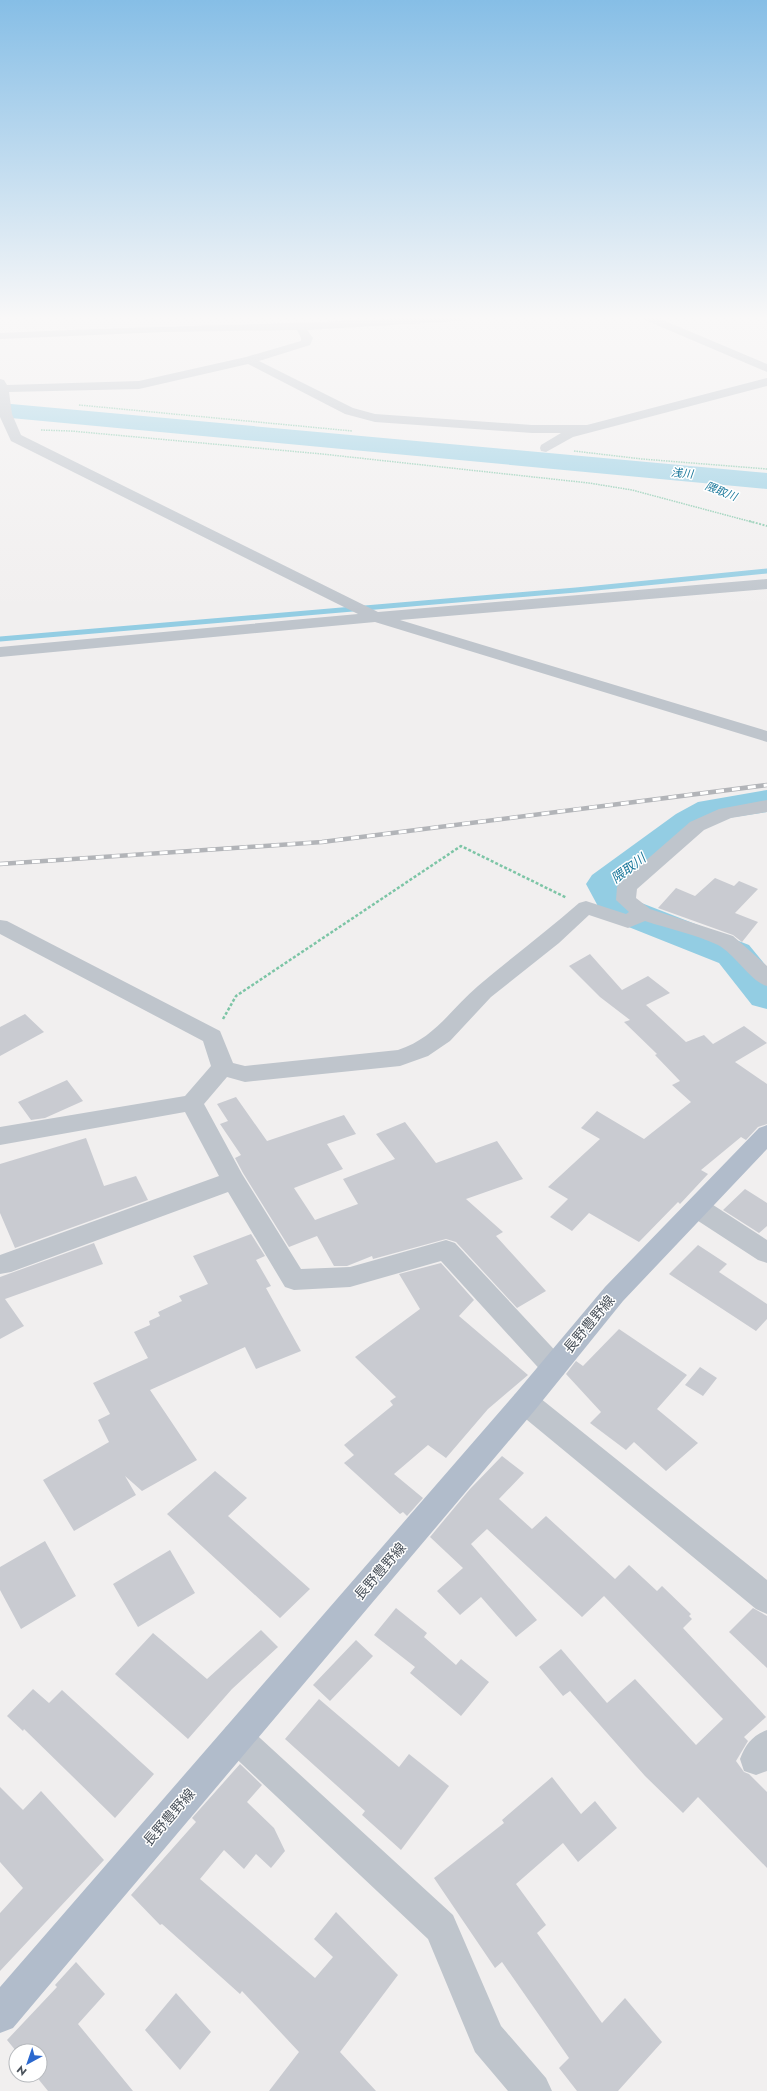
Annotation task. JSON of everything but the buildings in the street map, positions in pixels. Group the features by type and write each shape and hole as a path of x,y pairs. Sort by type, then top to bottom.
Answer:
{"main road":[{"name":"長野豊野線","path":"0,2015 525,1402 614,1294 698,1208 767,1134"}],"street":[{"path":"7,416 9,428 16,438 376,617 464,646 767,737"},
{"path":"365,416 374,418 532,430 587,429"},
{"path":"546,448 568,434 638,416"},
{"path":"0,652 376,617 767,584"},
{"path":"767,806 726,813 697,826 627,887 626,900 639,915 726,942 752,962 767,979"},
{"path":"222,1068 245,1074 400,1058 420,1051 442,1036 484,992 552,938 586,907 628,922 639,915"},
{"path":"0,926 212,1036 222,1062 222,1068 192,1103 0,1136"},
{"path":"192,1103 233,1180 294,1280 350,1277 446,1250 554,1367"},
{"path":"1,1263 233,1180"},
{"path":"698,1208 767,1253"},
{"path":"525,1402 767,1599"},
{"path":"237,1738 442,1927 488,2039 533,2091"}],"path":[{"path":"196,416 358,431"},
{"path":"9,428 71,431 298,452 589,483 632,490 767,526"},
{"path":"546,448 642,459 767,469"},
{"path":"212,1036 236,996 461,846 586,907"}],"waterway":[{"name":"浅川","path":"60,416 767,481"},
{"path":"0,639 576,590 767,571"},
{"name":"隈取川","path":"767,801 711,810 689,822 606,884 614,901 625,911 734,954 767,995"}],"railway":[{"path":"0,864 322,842 767,785"}]}
